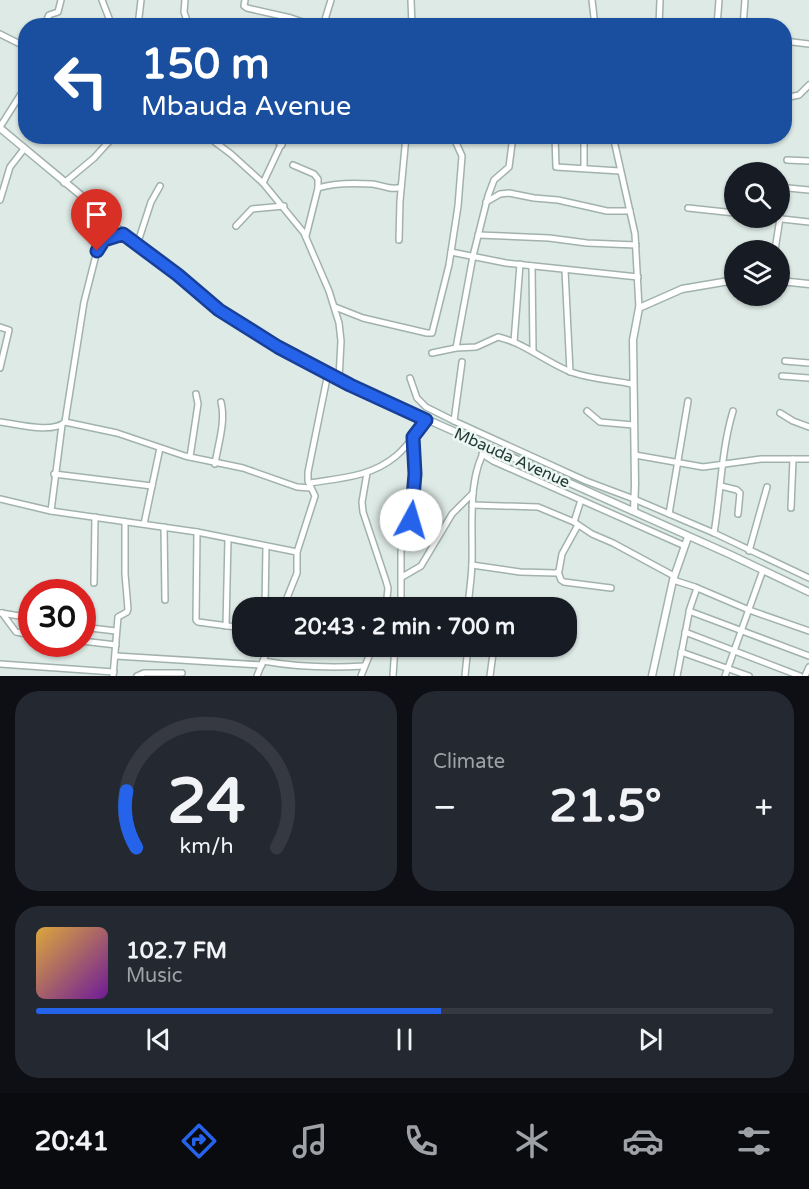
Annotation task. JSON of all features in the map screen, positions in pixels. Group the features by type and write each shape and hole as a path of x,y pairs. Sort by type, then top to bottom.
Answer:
{"street":[{"path":"48,18 49,15 58,12 61,0"},
{"path":"102,0 109,18"},
{"path":"139,18 141,0"},
{"path":"185,0 183,12 186,18"},
{"path":"245,0 244,6 247,8 291,18"},
{"path":"325,18 331,0"},
{"path":"411,0 412,18"},
{"path":"592,0 595,18"},
{"path":"659,18 660,0"},
{"path":"718,18 719,0"},
{"path":"743,18 745,0"},
{"path":"0,35 18,43"},
{"path":"792,42 809,44"},
{"path":"792,96 799,95 809,85"},
{"path":"0,128 18,100"},
{"name":"Mbauda Avenue","path":"0,128 18,144"},
{"name":"Mbauda Avenue","path":"18,144 101,212 123,234 178,275 219,310 278,347 426,420 809,592"},
{"path":"64,183 108,144"},
{"path":"218,144 263,183 284,206 306,236 335,307 341,340 339,379"},
{"path":"399,240 405,144"},
{"path":"335,307 363,318 432,333 451,252 458,206 462,156 457,144"},
{"path":"456,348 473,256 486,202 494,180 509,167 512,144"},
{"path":"555,144 556,166 620,171"},
{"path":"584,144 584,168"},
{"path":"615,144 636,245 638,277 639,308 633,340 632,384 635,455 634,512"},
{"path":"263,183 282,145"},
{"path":"0,200 10,166 24,149"},
{"path":"787,160 809,161"},
{"path":"293,165 316,176 318,188 306,236"},
{"path":"318,188 362,184 397,189 401,187"},
{"path":"137,245 151,202 160,186"},
{"path":"790,188 809,190"},
{"path":"486,202 504,192 558,200 607,211 630,211"},
{"path":"236,226 252,208 284,206"},
{"path":"688,208 724,212"},
{"path":"790,219 809,222"},
{"path":"51,511 54,474 84,302 97,251 104,240 123,234"},
{"path":"478,235 636,245"},
{"path":"451,252 532,266 638,277"},
{"path":"514,342 520,264"},
{"path":"532,266 533,351"},
{"path":"565,270 570,372"},
{"path":"639,308 682,289 724,282"},
{"path":"790,282 809,284"},
{"path":"0,327 9,330 0,368"},
{"path":"432,353 476,347 498,337 533,351 543,359 570,372 632,384"},
{"path":"785,361 809,363"},
{"path":"454,421 462,363"},
{"path":"288,597 297,573 297,552 315,496 308,472 328,373"},
{"path":"782,376 809,378"},
{"path":"410,378 417,398 426,407 576,477 714,533 809,578"},
{"path":"190,457 198,404 196,394"},
{"path":"669,514 688,401"},
{"path":"214,464 223,423 224,411 221,402"},
{"path":"587,411 600,422 633,425"},
{"path":"714,533 725,439 733,411"},
{"path":"780,413 809,427"},
{"path":"0,422 46,428 63,423 117,433 214,464 243,468 297,487 367,473 398,454 426,420"},
{"path":"401,597 402,551 404,536 411,520 414,498 413,437"},
{"path":"469,597 472,565 472,505 482,454 487,447"},
{"path":"144,524 160,448"},
{"path":"482,454 685,546"},
{"path":"635,455 703,467 761,459 809,459"},
{"path":"791,508 793,459"},
{"path":"367,473 362,502 363,513 386,581 387,597"},
{"path":"54,474 152,486"},
{"path":"721,486 737,490 740,494 738,514"},
{"path":"749,551 767,487"},
{"path":"402,578 421,566 452,514 474,492"},
{"path":"0,499 51,511 197,532 297,552"},
{"path":"581,500 576,523 562,555 558,572 564,582 611,588"},
{"path":"472,505 537,507 576,523 674,578 749,610 809,632"},
{"path":"94,579 95,517"},
{"path":"0,664 114,674 118,617 128,609 125,522"},
{"path":"164,527 165,600"},
{"path":"197,532 196,620 232,627"},
{"path":"652,676 674,578 688,537"},
{"path":"226,626 228,539"},
{"path":"265,597 266,547"},
{"path":"472,565 520,572 558,572"},
{"path":"725,676 763,570"},
{"path":"677,676 689,611 697,588"},
{"path":"689,611 809,656"},
{"path":"1,613 18,616"},
{"path":"1,613 18,632"},
{"path":"96,629 116,631"},
{"path":"685,632 800,676"},
{"path":"96,643 116,645"},
{"path":"681,652 749,676"},
{"path":"116,656 319,667 364,666"},
{"path":"258,676 264,657"},
{"path":"361,676 368,657"},
{"path":"393,676 394,657"},
{"path":"465,676 467,657"},
{"path":"490,676 493,657"},
{"path":"805,676 809,667"},
{"path":"137,676 144,673 182,673"}],"route":[{"path":"97,251 104,240 123,234 178,275 219,310 278,347 350,385 426,420 413,437 415,474 411,520"}]}
